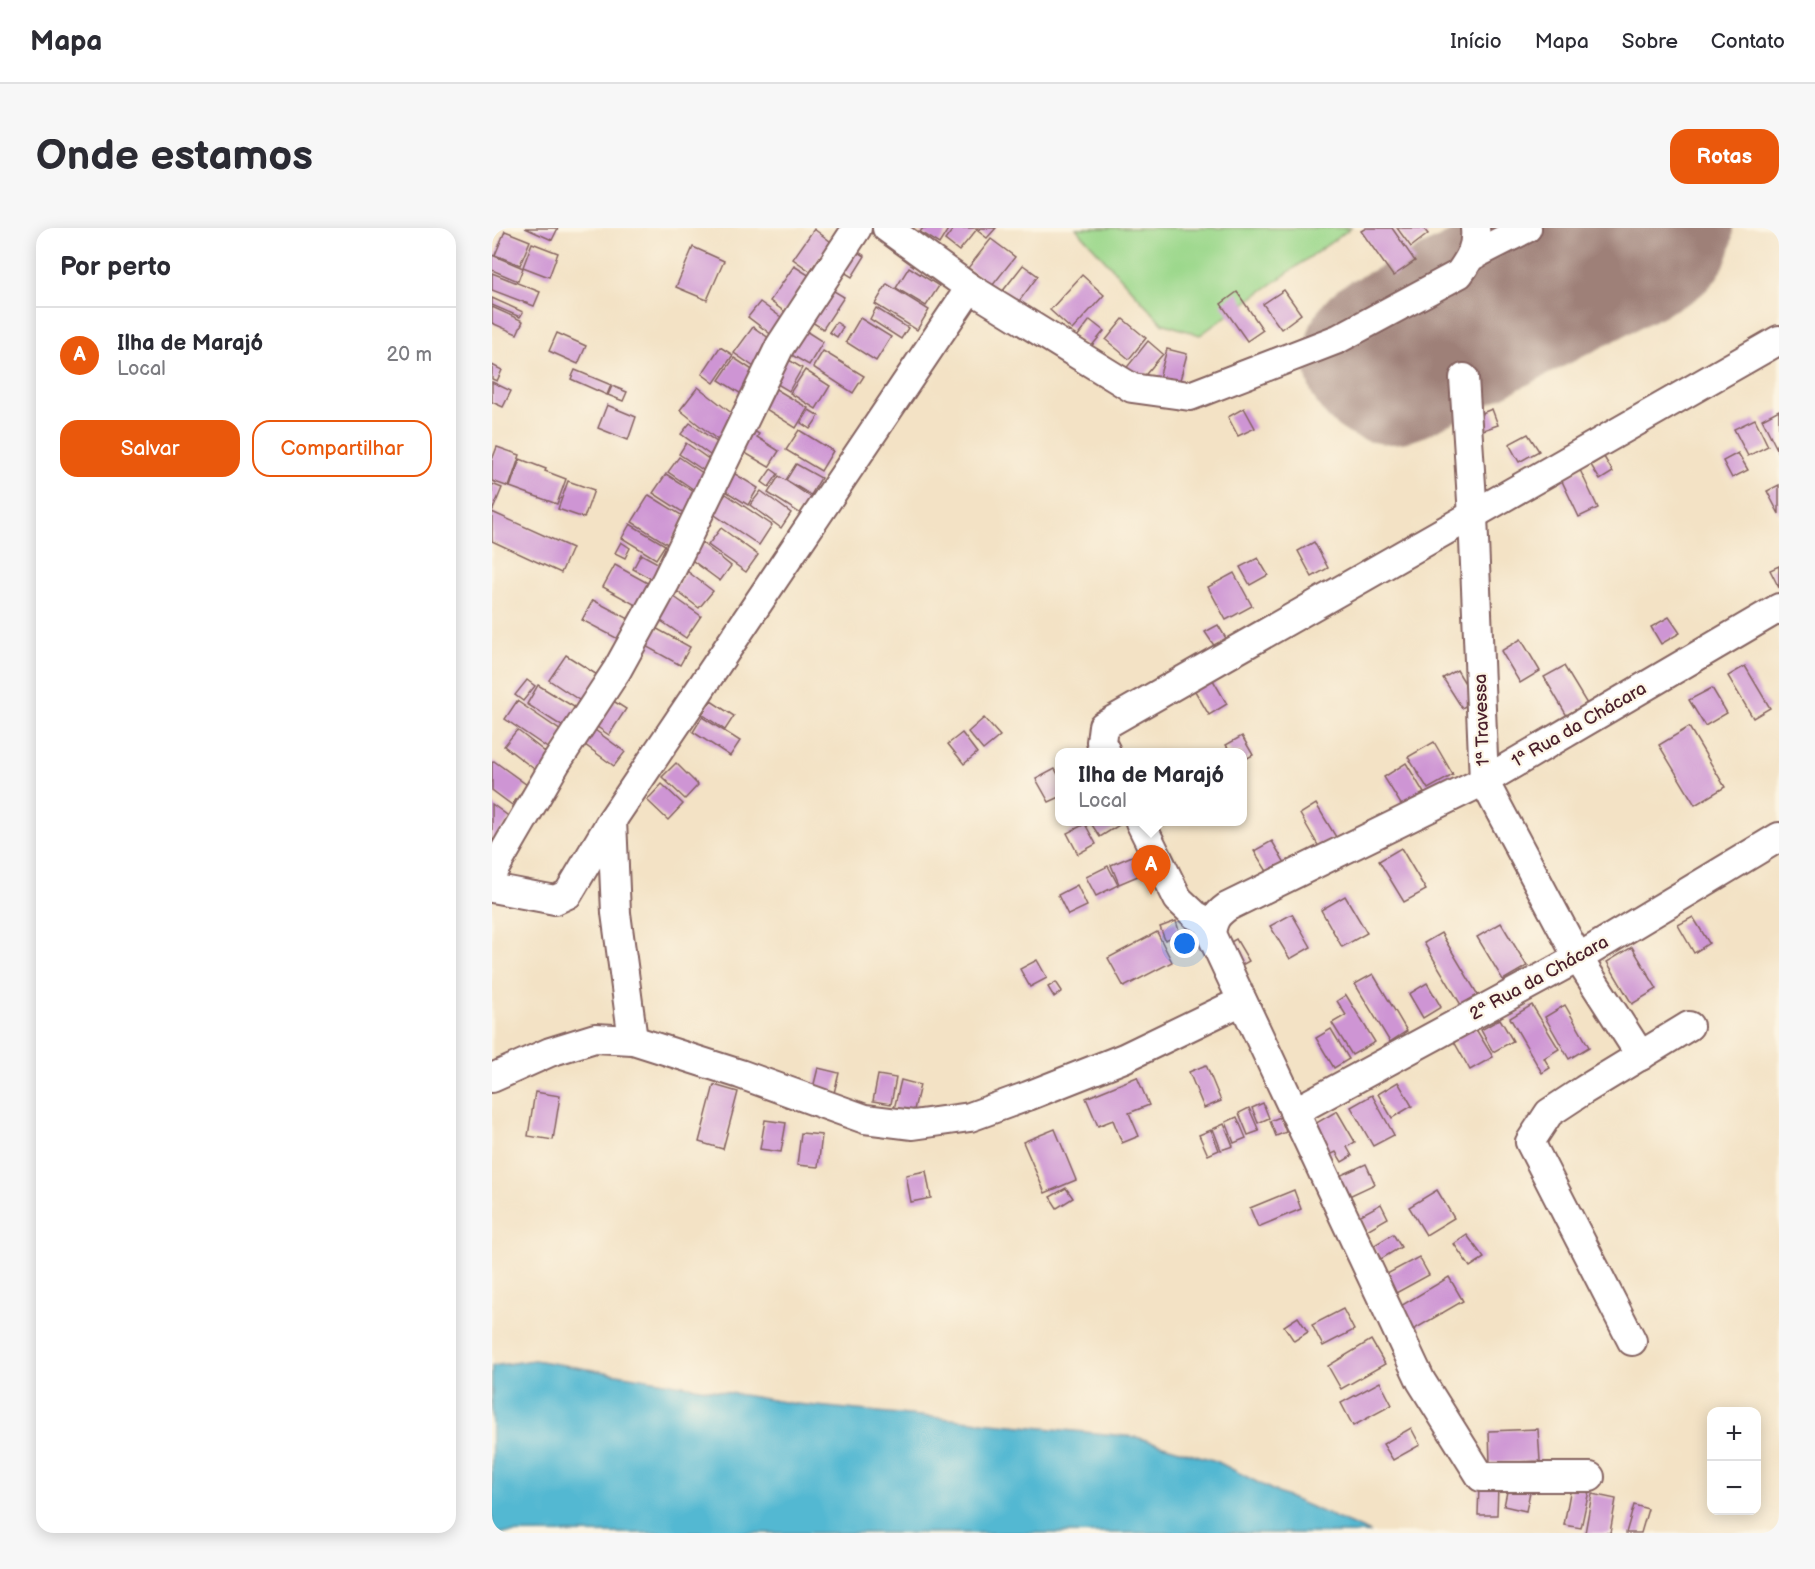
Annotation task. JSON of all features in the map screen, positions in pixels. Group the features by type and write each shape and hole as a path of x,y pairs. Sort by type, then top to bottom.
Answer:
{"street":[{"path":"492,873 556,763 617,670 666,581 780,346 857,228"},
{"path":"887,228 970,288 1132,388 1191,396 1338,339 1459,274 1473,242 1527,228"},
{"path":"492,888 555,900 568,894 612,820 970,288"},
{"path":"1104,748 1101,742 1102,726 1779,340"},
{"name":"1ª Travessa","path":"1464,378 1473,516 1484,781 1578,958 1641,1056"},
{"name":"1ª Rua da Chácara","path":"1214,920 1227,907 1484,781 1779,608"},
{"path":"612,820 616,913 633,1040"},
{"path":"1142,826 1178,899 1196,915 1214,920 1211,934 1421,1381 1481,1477 1590,1477"},
{"name":"2ª Rua da Chácara","path":"1294,1112 1578,958 1779,837"},
{"path":"492,1078 550,1052 595,1038 633,1040 740,1074 865,1119 913,1125 970,1117 1019,1099 1124,1058 1242,1001"},
{"path":"1632,1341 1530,1142 1549,1113 1689,1026"}],"green space":[{"path":"1076,228 1351,228 1200,335 1162,323"}],"water":[{"path":"534,1360 796,1404 1136,1437 1216,1461 1278,1493 1371,1533 492,1533 492,1366"}],"building":[{"path":"525,228 558,228 552,240"},
{"path":"923,228 949,228 939,244 920,232"},
{"path":"954,228 978,228 959,251 945,240"},
{"path":"980,228 996,228 987,238 978,231"},
{"path":"1366,228 1392,228 1415,261 1393,276 1361,231"},
{"path":"1397,228 1423,228 1428,234 1411,247"},
{"path":"814,229 831,242 810,271 793,259"},
{"path":"505,231 530,241 520,265 495,255"},
{"path":"991,239 1015,257 992,286 968,268"},
{"path":"532,243 558,253 549,277 523,267"},
{"path":"847,245 865,256 852,277 834,266"},
{"path":"693,247 724,261 707,300 676,287"},
{"path":"492,255 523,268 518,281 492,270"},
{"path":"1023,265 1038,276 1017,304 1002,292"},
{"path":"794,266 810,276 785,312 770,301"},
{"path":"909,267 939,286 926,306 896,288"},
{"path":"492,273 540,292 534,306 492,290"},
{"path":"1082,275 1104,295 1072,330 1050,310"},
{"path":"887,284 929,310 917,330 875,304"},
{"path":"824,285 844,297 823,329 804,317"},
{"path":"1284,290 1301,314 1281,329 1263,304"},
{"path":"1237,292 1263,330 1247,341 1221,304"},
{"path":"492,298 523,312 520,317 492,305"},
{"path":"760,302 789,323 777,339 748,317"},
{"path":"492,307 523,321 517,334 492,323"},
{"path":"876,308 908,328 901,339 870,319"},
{"path":"860,318 891,337 876,361 846,342"},
{"path":"1123,319 1146,338 1129,359 1106,340"},
{"path":"1090,320 1104,331 1090,348 1077,337"},
{"path":"836,322 843,327 837,337 829,332"},
{"path":"798,326 823,342 809,365 783,350"},
{"path":"753,327 776,343 757,369 734,353"},
{"path":"557,333 586,346 578,364 549,351"},
{"path":"1148,341 1163,354 1135,387 1120,376"},
{"path":"720,347 733,355 714,383 702,374"},
{"path":"1167,349 1187,354 1176,395 1156,389"},
{"path":"823,351 864,376 853,393 813,367"},
{"path":"781,355 802,368 789,391 767,378"},
{"path":"734,358 760,375 746,397 719,380"},
{"path":"492,365 502,370 497,381 492,379"},
{"path":"575,370 611,385 607,395 571,379"},
{"path":"805,370 830,386 816,409 790,393"},
{"path":"492,382 511,391 503,407 492,402"},
{"path":"769,385 808,408 796,428 758,404"},
{"path":"612,386 627,392 623,401 608,395"},
{"path":"698,387 738,418 719,441 680,410"},
{"path":"607,405 636,417 628,440 598,428"},
{"path":"1244,408 1255,428 1238,436 1228,417"},
{"path":"1492,409 1498,425 1483,430 1477,415"},
{"path":"809,410 819,416 810,429 801,423"},
{"path":"1779,410 1779,453 1762,419"},
{"path":"1755,419 1768,446 1748,456 1734,429"},
{"path":"690,423 718,443 710,455 681,434"},
{"path":"748,427 759,434 757,437 779,451 769,467 735,447"},
{"path":"799,430 833,451 821,471 786,450"},
{"path":"1528,434 1539,451 1519,462 1509,444"},
{"path":"686,443 710,460 703,470 679,454"},
{"path":"497,447 520,455 509,487 492,481 492,460"},
{"path":"1738,453 1748,470 1732,478 1723,461"},
{"path":"679,457 710,478 699,493 668,472"},
{"path":"1604,457 1613,472 1600,480 1591,465"},
{"path":"520,459 566,479 557,504 510,487"},
{"path":"796,464 821,478 811,495 786,480"},
{"path":"727,469 758,488 748,505 716,485"},
{"path":"771,469 778,474 769,487 762,482"},
{"path":"1580,470 1598,508 1579,517 1561,479"},
{"path":"666,474 699,495 687,515 653,493"},
{"path":"779,476 812,498 801,514 768,493"},
{"path":"568,481 594,490 584,518 558,509"},
{"path":"492,484 502,488 492,512"},
{"path":"1779,485 1779,514 1767,491"},
{"path":"761,491 791,513 781,528 750,505"},
{"path":"726,494 772,525 759,545 712,513"},
{"path":"649,495 686,518 669,545 632,522"},
{"path":"492,512 572,548 561,573 492,541"},
{"path":"630,524 665,545 656,559 622,538"},
{"path":"721,528 758,555 746,572 708,545"},
{"path":"697,539 731,566 720,581 685,555"},
{"path":"621,542 630,548 625,558 615,553"},
{"path":"1314,542 1328,568 1312,577 1298,551"},
{"path":"641,554 665,567 657,582 633,569"},
{"path":"1258,558 1268,575 1250,585 1240,567"},
{"path":"615,565 653,586 641,608 603,587"},
{"path":"1779,566 1779,588 1770,570"},
{"path":"687,571 713,591 699,608 674,589"},
{"path":"1234,573 1252,606 1226,620 1208,587"},
{"path":"670,594 701,616 686,638 654,616"},
{"path":"593,600 631,620 620,640 582,620"},
{"path":"1669,617 1680,633 1661,644 1651,627"},
{"path":"650,625 690,647 680,665 640,643"},
{"path":"1218,625 1227,640 1215,647 1205,632"},
{"path":"1521,639 1540,671 1520,683 1501,651"},
{"path":"566,655 602,678 585,704 549,680"},
{"path":"1564,666 1587,704 1567,716 1544,677"},
{"path":"1745,666 1770,708 1753,718 1728,676"},
{"path":"1457,670 1475,700 1462,708 1443,678"},
{"path":"1210,675 1227,704 1209,715 1192,686"},
{"path":"527,680 535,686 523,701 515,695"},
{"path":"538,685 579,710 568,730 527,704"},
{"path":"1712,688 1727,713 1705,726 1689,700"},
{"path":"607,697 626,709 609,735 590,722"},
{"path":"517,701 564,733 552,751 505,719"},
{"path":"711,701 734,716 725,730 702,714"},
{"path":"702,717 740,741 730,756 693,732"},
{"path":"984,718 1000,736 983,750 968,732"},
{"path":"588,725 625,752 614,766 577,739"},
{"path":"1689,727 1725,787 1695,805 1659,745"},
{"path":"517,730 554,759 542,775 504,746"},
{"path":"962,733 977,753 964,764 948,744"},
{"path":"1242,736 1253,755 1247,758 1247,748 1228,748 1226,745"},
{"path":"1434,742 1453,775 1428,789 1408,757"},
{"path":"494,761 527,785 512,805 492,790 492,763"},
{"path":"676,763 698,785 685,799 662,777"},
{"path":"1406,763 1424,793 1402,806 1384,777"},
{"path":"1055,769 1055,799 1049,802 1036,779"},
{"path":"662,784 683,804 668,820 647,800"},
{"path":"492,804 511,818 494,840 492,839"},
{"path":"1316,804 1336,837 1319,847 1300,814"},
{"path":"1086,826 1096,844 1078,854 1067,833"},
{"path":"1093,826 1118,826 1100,837"},
{"path":"1272,841 1285,863 1268,873 1254,851"},
{"path":"1401,848 1426,890 1404,902 1379,861"},
{"path":"1144,851 1152,870 1119,884 1111,865"},
{"path":"1108,866 1118,885 1096,896 1086,877"},
{"path":"1077,885 1087,906 1068,915 1058,895"},
{"path":"1345,896 1367,933 1342,947 1321,910"},
{"path":"1292,914 1311,947 1290,959 1270,926"},
{"path":"1693,917 1709,943 1694,953 1678,925"},
{"path":"1176,921 1180,934 1165,940 1160,927"},
{"path":"1501,923 1527,966 1503,980 1477,937"},
{"path":"1157,932 1172,962 1124,987 1108,958"},
{"path":"1441,933 1478,995 1461,1005 1424,943"},
{"path":"1236,939 1249,961 1235,969 1222,947"},
{"path":"1632,947 1657,989 1632,1004 1607,962"},
{"path":"1037,960 1047,978 1030,987 1020,969"},
{"path":"1373,974 1407,1031 1390,1042 1355,984"},
{"path":"1056,982 1062,991 1054,997 1048,987"},
{"path":"1427,983 1441,1007 1423,1018 1409,994"},
{"path":"1346,995 1375,1042 1352,1055 1332,1023 1346,1015 1337,1001"},
{"path":"1532,1005 1559,1049 1544,1058 1550,1068 1542,1073 1510,1018"},
{"path":"1565,1005 1589,1047 1569,1059 1545,1017"},
{"path":"1500,1019 1513,1041 1493,1052 1481,1030"},
{"path":"1474,1026 1493,1057 1470,1070 1452,1038"},
{"path":"1331,1029 1349,1059 1334,1068 1316,1038"},
{"path":"1206,1065 1221,1101 1204,1108 1189,1072"},
{"path":"818,1068 839,1073 834,1093 813,1088"},
{"path":"878,1075 896,1078 891,1104 873,1101"},
{"path":"1137,1077 1149,1105 1129,1113 1139,1136 1122,1143 1113,1120 1098,1126 1086,1098"},
{"path":"901,1080 920,1085 913,1114 894,1109"},
{"path":"1398,1082 1412,1106 1392,1118 1378,1094"},
{"path":"714,1085 738,1092 723,1149 699,1142"},
{"path":"535,1092 560,1096 553,1140 528,1136"},
{"path":"1372,1095 1394,1135 1373,1146 1351,1107"},
{"path":"1263,1103 1269,1118 1258,1123 1252,1108"},
{"path":"1249,1108 1259,1131 1248,1135 1239,1113"},
{"path":"1337,1111 1355,1142 1347,1147 1352,1156 1342,1162 1336,1152 1330,1155 1313,1125"},
{"path":"1237,1117 1246,1138 1234,1143 1226,1122"},
{"path":"1280,1117 1286,1132 1276,1136 1270,1121"},
{"path":"765,1120 786,1123 781,1152 760,1149"},
{"path":"1224,1124 1233,1146 1221,1150 1213,1129"},
{"path":"1055,1129 1076,1180 1045,1193 1023,1142"},
{"path":"1211,1130 1219,1150 1208,1155 1199,1135"},
{"path":"801,1133 822,1135 818,1167 797,1165"},
{"path":"1366,1164 1375,1184 1347,1197 1337,1177"},
{"path":"926,1171 931,1198 911,1202 906,1175"},
{"path":"1066,1188 1073,1198 1057,1208 1050,1197"},
{"path":"1294,1190 1301,1209 1258,1227 1250,1208"},
{"path":"1437,1190 1454,1218 1426,1235 1409,1207"},
{"path":"1381,1204 1388,1218 1367,1230 1359,1216"},
{"path":"1393,1234 1401,1247 1381,1259 1373,1246"},
{"path":"1467,1235 1484,1258 1470,1267 1454,1244"},
{"path":"1419,1257 1429,1275 1396,1293 1385,1275"},
{"path":"1449,1277 1463,1301 1413,1330 1399,1307"},
{"path":"1343,1309 1354,1330 1323,1346 1312,1325"},
{"path":"1298,1317 1308,1332 1294,1341 1284,1326"},
{"path":"1371,1340 1385,1364 1341,1389 1328,1366"},
{"path":"1380,1382 1392,1405 1353,1426 1341,1403"},
{"path":"1411,1428 1420,1445 1393,1460 1383,1444"},
{"path":"1538,1429 1540,1461 1490,1463 1489,1431"},
{"path":"1509,1482 1531,1487 1526,1511 1504,1506"},
{"path":"1479,1485 1498,1486 1497,1515 1478,1515"},
{"path":"1571,1487 1589,1491 1581,1528 1564,1525"},
{"path":"1592,1494 1616,1499 1610,1533 1585,1533"},
{"path":"1634,1505 1648,1509 1641,1533 1626,1533"}],"runway":[{"path":"1390,358 1647,228"}],"place":[{"name":"Ilha de Marajó","path":"1151,895"}]}
